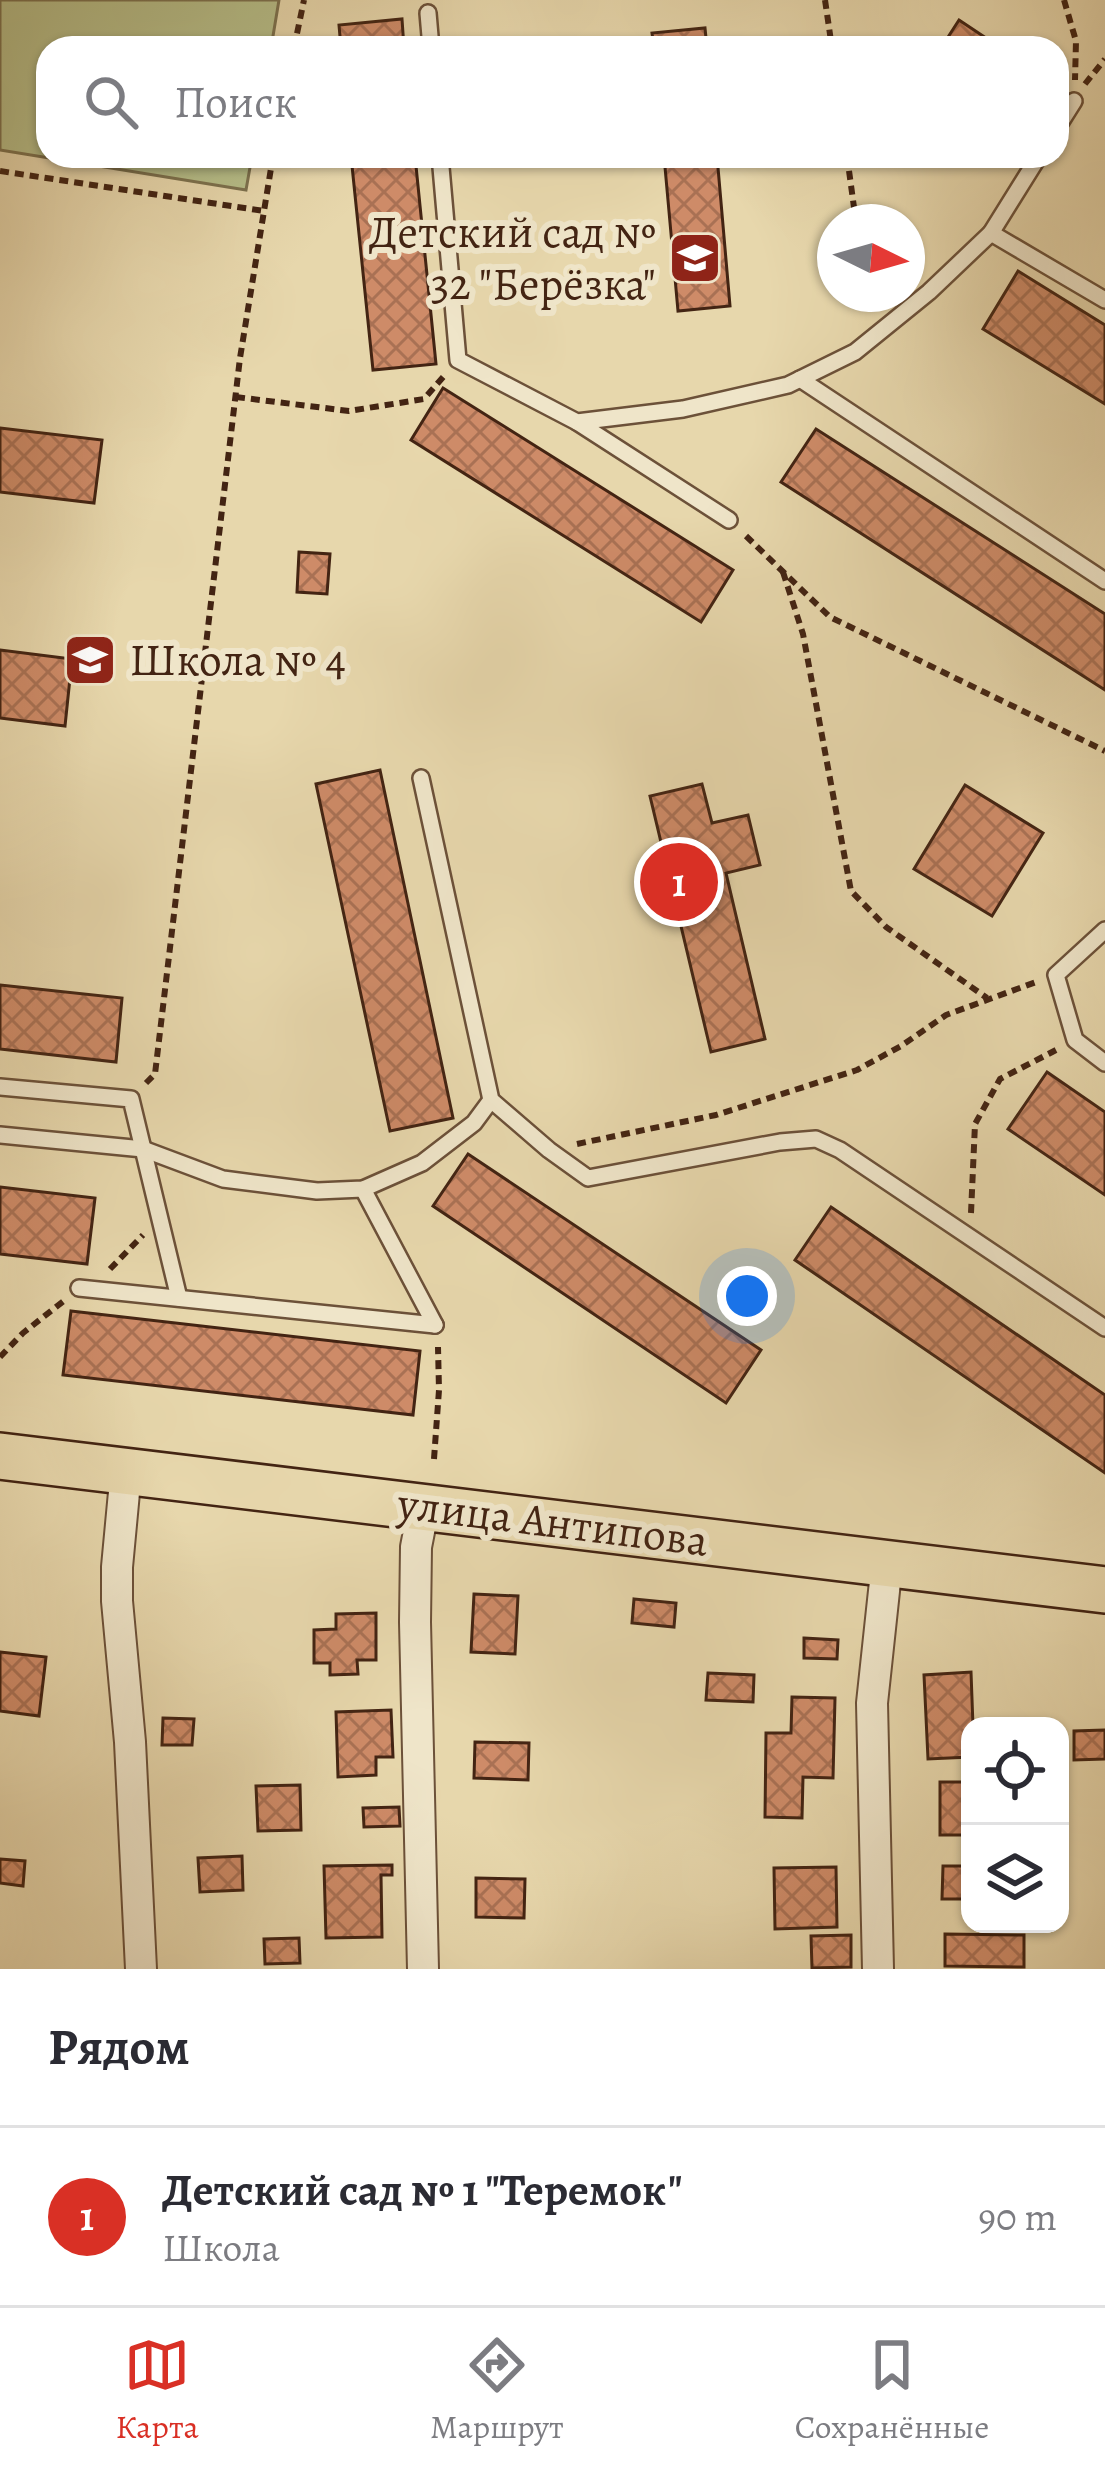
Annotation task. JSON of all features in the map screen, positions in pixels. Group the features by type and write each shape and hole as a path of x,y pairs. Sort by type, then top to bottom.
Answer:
{"main road":[{"name":"улица Антипова","path":"0,1456 1105,1590"}],"street":[{"path":"126,1471 117,1601 130,1742 141,1969"},
{"path":"423,1969 415,1622 416,1546 424,1506"},
{"path":"878,1969 872,1703 887,1563"}],"lane":[{"path":"428,13 429,36"},
{"path":"1069,109 1074,101"},
{"path":"441,168 458,360 577,422 728,520"},
{"path":"577,422 683,409 788,385 855,352 991,233 1032,168"},
{"path":"991,233 1105,300"},
{"path":"800,379 1105,581"},
{"path":"421,778 491,1100 549,1150 588,1178 816,1139 840,1150 1105,1328"},
{"path":"1105,930 1056,975 1075,1040 1105,1063"},
{"path":"0,1087 131,1099 179,1298"},
{"path":"0,1135 143,1148 223,1178 317,1191 363,1189 422,1163 474,1124 491,1100"},
{"path":"363,1189 435,1325"},
{"path":"79,1288 435,1325"}],"path":[{"path":"296,36 304,0"},
{"path":"825,0 830,36"},
{"path":"1064,0 1076,41 1074,101"},
{"path":"131,1099 154,1074 236,397 271,168"},
{"path":"849,168 854,204"},
{"path":"0,170 264,211"},
{"path":"236,397 349,411 424,399 458,360"},
{"path":"728,520 830,616 1105,751"},
{"path":"783,572 803,634 851,891 886,927 987,998"},
{"path":"549,1150 716,1115 857,1070 946,1015 1056,975"},
{"path":"970,1237 975,1124 1000,1079 1075,1040"},
{"path":"434,1459 440,1374 435,1325"}],"green space":[{"path":"0,0 279,0 273,36 36,36 36,156 0,150"},
{"path":"111,168 250,168 246,190"}],"building":[{"path":"402,19 403,36 340,36 339,25"},
{"path":"959,20 983,36 949,36"},
{"path":"705,28 706,36 652,36"},
{"path":"352,168 416,168 436,364 373,370"},
{"path":"665,168 718,168 730,306 678,311"},
{"path":"1018,271 1105,325 1105,404 983,329"},
{"path":"443,388 733,570 701,622 411,440"},
{"path":"0,428 102,440 94,503 0,492"},
{"path":"816,429 1105,614 1105,690 781,482"},
{"path":"299,552 330,554 327,594 297,592"},
{"path":"0,650 72,659 65,726 0,718"},
{"path":"380,770 453,1118 390,1131 316,784"},
{"path":"702,784 712,823 748,815 760,865 726,873 765,1039 711,1052 650,796"},
{"path":"965,785 1043,833 992,916 914,869"},
{"path":"0,985 122,998 116,1062 0,1049"},
{"path":"1047,1072 1105,1112 1105,1195 1008,1129"},
{"path":"468,1154 761,1350 726,1403 433,1206"},
{"path":"0,1187 95,1198 87,1264 0,1254"},
{"path":"831,1207 1105,1395 1105,1473 795,1260"},
{"path":"71,1311 420,1351 413,1415 63,1375"},
{"path":"474,1594 518,1596 515,1654 471,1652"},
{"path":"634,1599 676,1603 674,1627 632,1623"},
{"path":"376,1613 376,1660 357,1660 358,1674 330,1675 330,1663 314,1663 314,1630 336,1629 336,1614"},
{"path":"804,1638 838,1640 837,1659 804,1658"},
{"path":"0,1652 46,1657 39,1716 0,1711"},
{"path":"971,1672 973,1717 961,1717 961,1757 928,1759 924,1675"},
{"path":"708,1673 754,1675 753,1702 706,1700"},
{"path":"792,1697 835,1698 833,1778 803,1777 802,1818 765,1817 766,1733 791,1733"},
{"path":"391,1710 393,1757 376,1757 376,1775 338,1777 336,1712"},
{"path":"163,1718 194,1719 192,1745 162,1745"},
{"path":"1105,1730 1105,1759 1074,1760 1074,1731"},
{"path":"475,1742 529,1743 528,1780 474,1778"},
{"path":"940,1782 961,1782 961,1835 940,1835"},
{"path":"300,1785 301,1830 258,1831 256,1786"},
{"path":"399,1807 400,1826 364,1827 363,1808"},
{"path":"242,1856 243,1890 200,1892 198,1858"},
{"path":"0,1859 25,1861 23,1886 0,1883"},
{"path":"392,1865 392,1875 381,1875 382,1937 326,1938 324,1866"},
{"path":"943,1866 961,1866 961,1899 942,1899"},
{"path":"836,1867 837,1927 775,1929 774,1868"},
{"path":"476,1878 525,1879 524,1918 476,1917"},
{"path":"945,1934 1024,1935 1024,1967 945,1966"},
{"path":"851,1935 851,1967 812,1968 811,1936"},
{"path":"299,1938 300,1963 265,1964 264,1939"}],"place":[{"name":"Детский сад № 32 \"Берёзка\"","path":"695,258"},
{"name":"Школа № 4","path":"90,660"},
{"name":"Детский сад № 1 \"Теремок\"","path":"679,882"}]}
